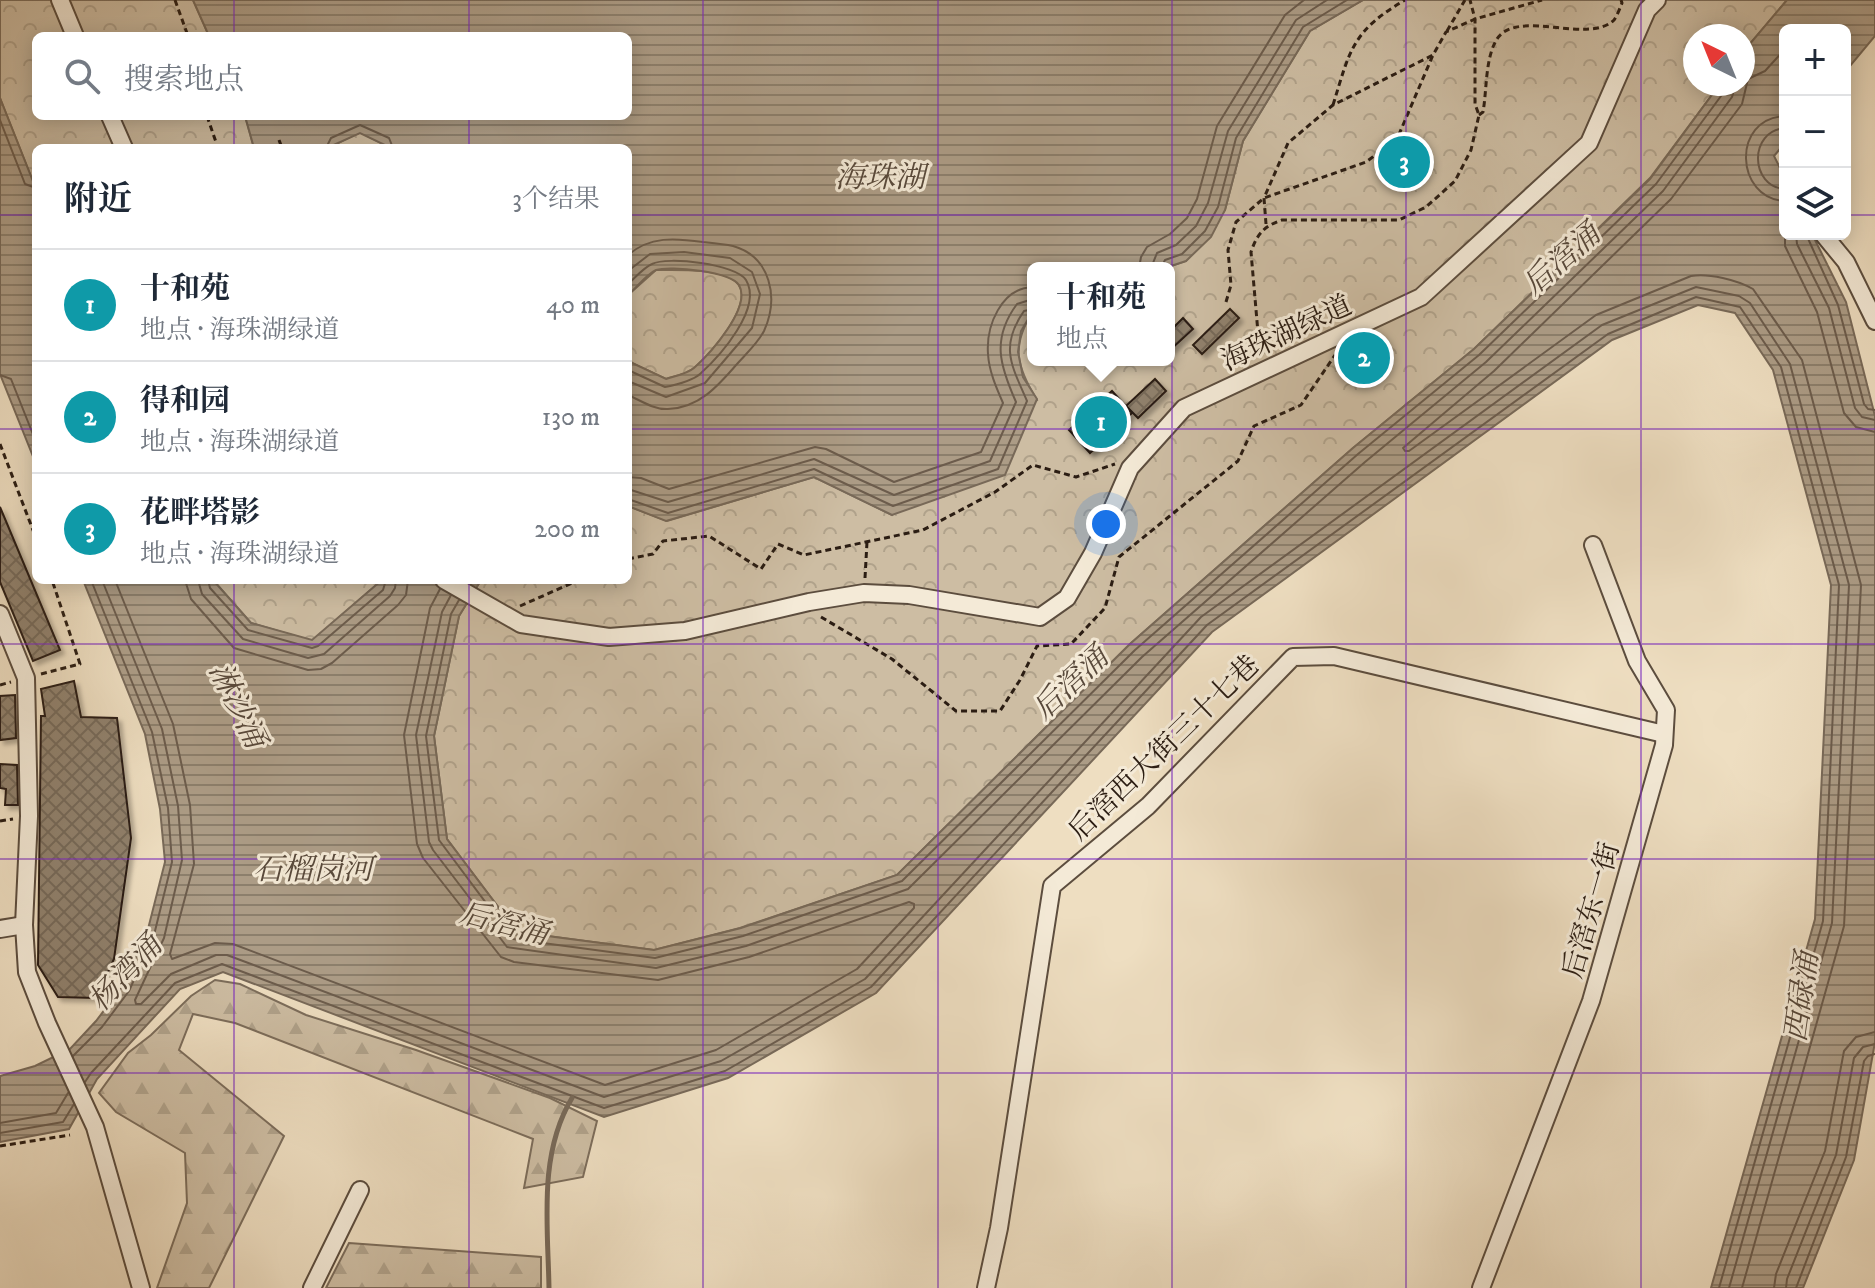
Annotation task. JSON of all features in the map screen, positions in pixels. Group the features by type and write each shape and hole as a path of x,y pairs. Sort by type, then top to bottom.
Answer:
{"street":[{"path":"60,0 73,32"},
{"name":"海珠湖绿道","path":"451,584 521,624 609,637 685,631 809,602 864,593 909,595 1040,617 1067,598 1093,553 1130,468 1184,408 1421,297 1589,143 1647,10 1657,0"},
{"path":"112,120 122,144"},
{"path":"1828,240 1846,262 1875,321"},
{"name":"后滘东一街","path":"1481,1288 1591,1001 1664,745 1666,710 1637,661 1593,545"},
{"path":"0,614 26,678 29,816 24,925 27,972 95,1127 141,1288"},
{"name":"后滘西大街三十七巷","path":"986,1288 999,1228 1052,886 1148,806 1293,657 1334,656 1664,734"},
{"path":"0,929 24,925"},
{"path":"312,1288 360,1190"}],"path":[{"path":"175,0 187,32"},
{"path":"1333,105 1351,47 1379,15 1405,0"},
{"path":"1262,372 1251,252 1266,225 1282,220 1399,220 1426,207 1455,181 1471,150 1479,115 1475,104 1475,19 1468,0"},
{"path":"1226,302 1231,285 1228,250 1236,222 1264,198 1366,162 1397,139 1433,55 1468,0"},
{"path":"1446,32 1475,19 1542,0"},
{"path":"1479,115 1483,112 1490,59 1496,40 1506,30 1528,27 1600,28 1615,19 1621,0"},
{"path":"1266,225 1264,198 1288,143 1333,105 1433,55"},
{"path":"208,120 217,144"},
{"path":"279,140 280,144"},
{"path":"0,444 32,528"},
{"path":"632,558 653,554 663,541 709,536 761,569 778,544 804,555 923,530 995,492 1033,465 1076,477 1112,463 1130,468"},
{"path":"864,593 867,542"},
{"path":"0,685 80,664 53,584"},
{"path":"502,614 574,584"},
{"path":"0,1146 70,1135"}],"green space":[{"path":"0,0 193,0 207,32 32,32 32,120 246,120 253,144 32,144 32,179 0,98"},
{"path":"1363,0 1787,0 1755,38 1755,24 1683,24 1683,96 1711,96 1650,178 1474,349 1353,448 1130,644 897,875 740,928 654,950 517,932 447,839 434,736 459,616 479,584 632,584 632,508 667,521 814,477 892,515 1037,400 1024,377 1019,356 1021,335 1027,321 1027,366 1175,366 1175,265 1186,261 1225,210 1243,141 1310,31"},
{"path":"360,132 383,144 336,144"},
{"path":"656,270 697,271 718,274 735,281 741,290 741,301 730,326 711,351 691,370 666,379 632,363 632,291"},
{"path":"217,584 377,584 312,641 251,623"},
{"path":"215,980 240,984 306,1015 550,1098 597,1121 583,1177 524,1188 533,1139 235,1023 193,1014 179,1050 284,1136 209,1288 157,1288 187,1203 185,1153 116,1112 99,1093 128,1053 191,996"},
{"path":"349,1243 541,1257 541,1288 326,1288"}],"water":[{"name":"海珠湖","path":"193,0 1363,0 1310,31 1243,141 1225,210 1211,237 1186,261 1175,265 1175,262 1027,262 1027,321 1021,331 1018,352 1023,377 1037,399 1005,475 892,515 814,477 666,521 632,508 632,363 666,379 691,370 727,330 740,305 741,294 739,285 725,276 674,268 656,270 632,291 632,144 383,144 360,133 336,144 253,144 246,120 632,120 632,32 207,32"},
{"name":"石榴岗河","path":"1787,0 1875,0 1875,36 1851,65 1851,24 1779,24 1779,150 1774,156 1779,166 1779,240 1815,240 1846,302 1875,416 1875,1042 1854,1160 1803,1288 1711,1288 1815,919 1831,585 1773,370 1735,313 1698,305 1612,340 1212,632 876,993 728,1078 604,1117 223,972 180,989 97,1079 69,1129 0,1142 0,1076 35,1066 70,1049 96,1021 122,987 147,933 165,862 160,809 145,734 85,584 217,584 251,623 312,640 377,584 479,584 459,616 434,736 447,839 517,932 654,950 741,928 897,875 1130,644 1353,448 1474,349 1650,179 1711,96 1755,96 1755,38"},
{"path":"0,98 32,179 32,454 0,374"}],"building":[{"path":"1230,309 1239,318 1202,354 1193,345"},
{"path":"1183,318 1193,329 1175,346 1175,326"},
{"path":"1155,379 1166,391 1138,418 1126,406"},
{"path":"1112,391 1132,413 1090,453 1069,430"},
{"path":"0,507 60,650 33,661 0,582"},
{"path":"74,681 81,717 117,718 131,838 114,959 96,998 58,997 38,965 41,716 45,716 41,689"},
{"path":"15,695 16,738 0,740 0,696"},
{"path":"0,764 17,765 18,805 5,805 6,789 0,788"}],"waterway":[{"path":"549,1288 547,1191 550,1166 561,1120 572,1098"}],"place":[{"name":"花畔塔影","path":"1404,162"},
{"name":"得和园","path":"1364,358"},
{"name":"十和苑","path":"1101,422"}],"water label":[{"name":"后滘涌","path":"1561,259"},
{"name":"后滘涌","path":"1070,683"},
{"name":"淋沙涌","path":"238,705"},
{"name":"后滘涌","path":"504,923"},
{"name":"杨湾涌","path":"125,973"},
{"name":"西碌涌","path":"1801,997"}]}
